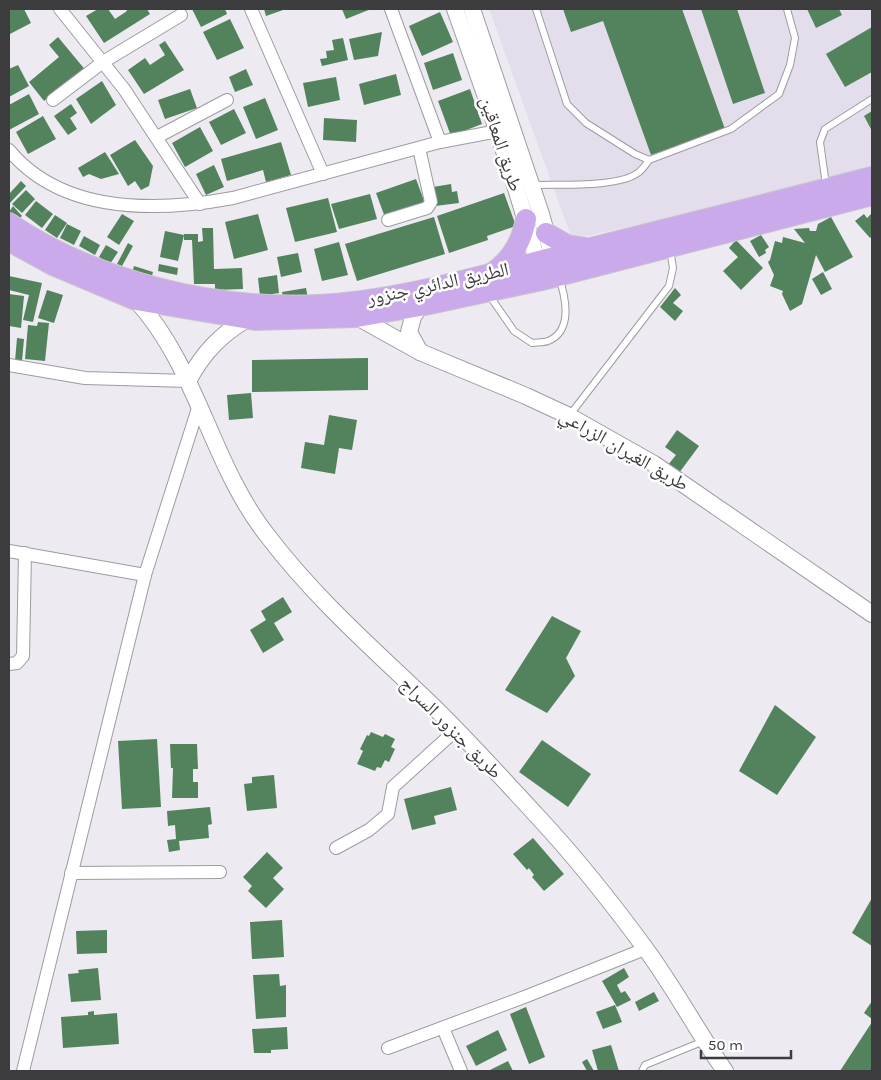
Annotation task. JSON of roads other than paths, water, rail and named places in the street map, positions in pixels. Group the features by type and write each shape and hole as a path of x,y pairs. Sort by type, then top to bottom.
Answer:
{"main road":[{"name":"الطريق الدائري جنزور","path":"547,269 591,249 872,177"},
{"name":"الطريق الدائري جنزور","path":"9,241 53,265 136,300 247,319 357,317 420,306 488,284 547,269 670,247 872,195"},
{"path":"488,284 514,252 524,231 526,219"},
{"name":"الطريق الدائري جنزور","path":"9,223 61,254 138,283 206,297 254,304 318,305 488,284"},
{"path":"546,233 567,245 591,249"}],"street":[{"path":"60,9 103,62 157,137 200,204"},
{"path":"251,9 323,174"},
{"path":"392,9 440,142"},
{"name":"طريق المعاقين","path":"455,9 498,131 526,219 547,269"},
{"name":"طريق المعاقين","path":"472,9 546,233 547,269"},
{"path":"53,100 103,62 181,15"},
{"path":"157,137 226,100"},
{"path":"9,150 20,164 57,189 78,197 120,205 200,204 233,198 440,142 498,131"},
{"path":"388,220 427,208 430,202 419,148"},
{"name":"طريق جنزور السراج","path":"136,300 167,340 244,501 266,535 324,603 456,730 551,832 646,949 725,1071"},
{"path":"420,306 413,317 409,332 420,352"},
{"name":"طريق الغيران الزراعي","path":"357,317 420,352 569,416 654,464 872,614"},
{"path":"9,365 85,378 188,381 198,362 212,345 228,330 247,319"},
{"path":"23,1071 146,575 199,405"},
{"path":"9,551 146,575"},
{"path":"9,664 17,663 24,656 25,553"},
{"path":"336,848 369,830 388,814 393,787 456,730"},
{"path":"71,873 220,872"},
{"path":"388,1048 646,949"},
{"path":"443,1028 461,1071"}],"lane":[{"path":"536,9 567,104 586,123 635,154 649,160 667,156 731,129 778,94 790,64 795,38 787,9"},
{"path":"826,189 820,142 825,129 872,99"},
{"path":"531,185 592,184 629,178 640,172 649,160"},
{"path":"569,416 669,286 673,268 670,247"},
{"path":"488,284 514,331 532,343 548,341 561,331 566,316 564,292 547,269"},
{"path":"642,1071 645,1065 704,1041"}]}
